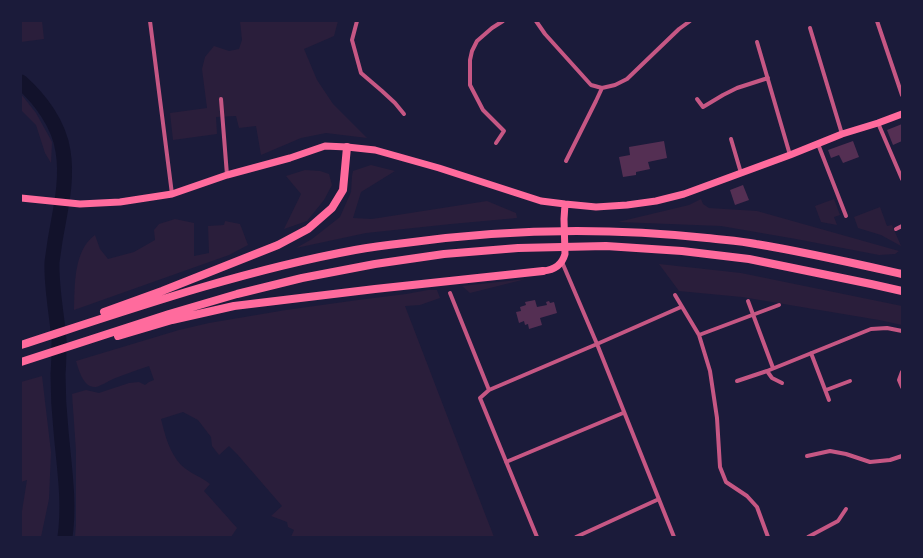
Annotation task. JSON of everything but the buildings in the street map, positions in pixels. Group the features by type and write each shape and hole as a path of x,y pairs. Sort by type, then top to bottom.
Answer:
{"highway":[{"path":"21,344 163,295 278,245 308,229 332,208 343,190 347,147"},
{"path":"163,295 292,263 357,249 442,238 512,232 597,230 679,235 754,244 840,260 902,274"},
{"path":"21,363 170,317 237,294 302,278 375,264 444,254 518,248 606,246 682,251 749,260 902,291"},
{"path":"170,317 234,306 543,271"}],"main road":[{"path":"21,198 80,204 120,202 172,194 228,175 290,158 325,146 375,150 439,168 541,201 596,207 627,205 656,201 684,194 742,174 842,134 902,114"},
{"path":"543,271 554,268 562,262 565,254 565,204"}],"street":[{"path":"150,21 172,194"},
{"path":"357,21 352,40 361,73 395,103 404,114"},
{"path":"496,143 504,131 483,110 470,85 470,60 472,51 477,41 503,21"},
{"path":"536,21 545,34 591,85 602,88 615,85 627,79 679,28 690,21"},
{"path":"877,21 902,94"},
{"path":"810,28 842,134"},
{"path":"757,42 790,155"},
{"path":"697,99 703,107 738,88 768,78"},
{"path":"566,161 602,88"},
{"path":"221,99 228,175"},
{"path":"878,123 900,170 902,179"},
{"path":"731,139 742,174"},
{"path":"818,144 846,216"},
{"path":"896,228 902,226"},
{"path":"562,262 597,344 674,537"},
{"path":"450,293 489,390"},
{"path":"675,295 699,335 710,371 717,418 720,467 726,482 747,496 757,507 768,537"},
{"path":"748,301 773,368"},
{"path":"699,335 779,305"},
{"path":"537,537 480,398 489,390 681,307"},
{"path":"737,381 767,371 871,329 887,328 902,331"},
{"path":"811,353 829,400"},
{"path":"767,371 772,378 782,383"},
{"path":"902,372 899,380 902,387"},
{"path":"826,390 850,381"},
{"path":"506,462 624,412"},
{"path":"807,456 830,451 846,454 870,462 890,460 902,456"},
{"path":"576,537 660,499"},
{"path":"808,537 838,521 846,509"}],"shaded area":[{"path":"21,21 42,21 44,39 21,42"},
{"path":"240,21 338,21 334,36 304,49 317,80 333,104 367,138 326,133 301,138 261,155 256,126 239,128 236,116 216,117 217,134 173,140 170,113 207,108 202,69 205,57 214,46 229,51 239,49 242,40"},
{"path":"21,94 36,113 52,142 51,163 45,153 36,125 21,110"},
{"path":"371,165 395,171 361,192 353,218 372,219 487,201 516,213 517,218 366,233 296,248 312,239 340,217 351,192 353,171"},
{"path":"305,170 320,171 329,174 332,185 324,200 307,221 284,229 301,194 286,176"},
{"path":"701,199 703,204 709,208 757,211 899,251 895,254 879,255 721,226 618,222 689,205"},
{"path":"834,199 840,215 834,217 837,225 821,222 815,206"},
{"path":"880,207 887,226 892,225 901,246 881,235 858,228 854,217"},
{"path":"175,219 194,223 194,256 209,253 208,226 224,225 225,221 240,224 248,245 229,255 74,310 75,280 79,259 88,242 95,235 100,249 108,259 134,252 155,240 154,230 159,224"},
{"path":"659,264 741,273 902,306 902,325 742,297 679,291"},
{"path":"526,279 470,293 462,286"},
{"path":"437,290 440,298 420,305 405,306 494,537 291,537 294,530 288,527 287,522 271,516 282,506 229,446 219,455 212,446 211,437 198,420 183,412 161,419 168,443 173,455 181,465 210,484 204,491 237,528 231,537 75,537 76,451 72,394 86,390 99,393 129,383 139,382 145,385 154,380 149,366 96,387 92,387 82,378 76,361 179,330 209,323 286,310"},
{"path":"42,376 51,452 49,499 41,537 21,537 22,511 27,480 21,482 21,382"}],"waterway":[{"path":"21,82 42,104 48,113 61,141 63,151 65,174 63,196 52,262 52,272 59,340 58,374 60,424 67,497 65,537"}]}
